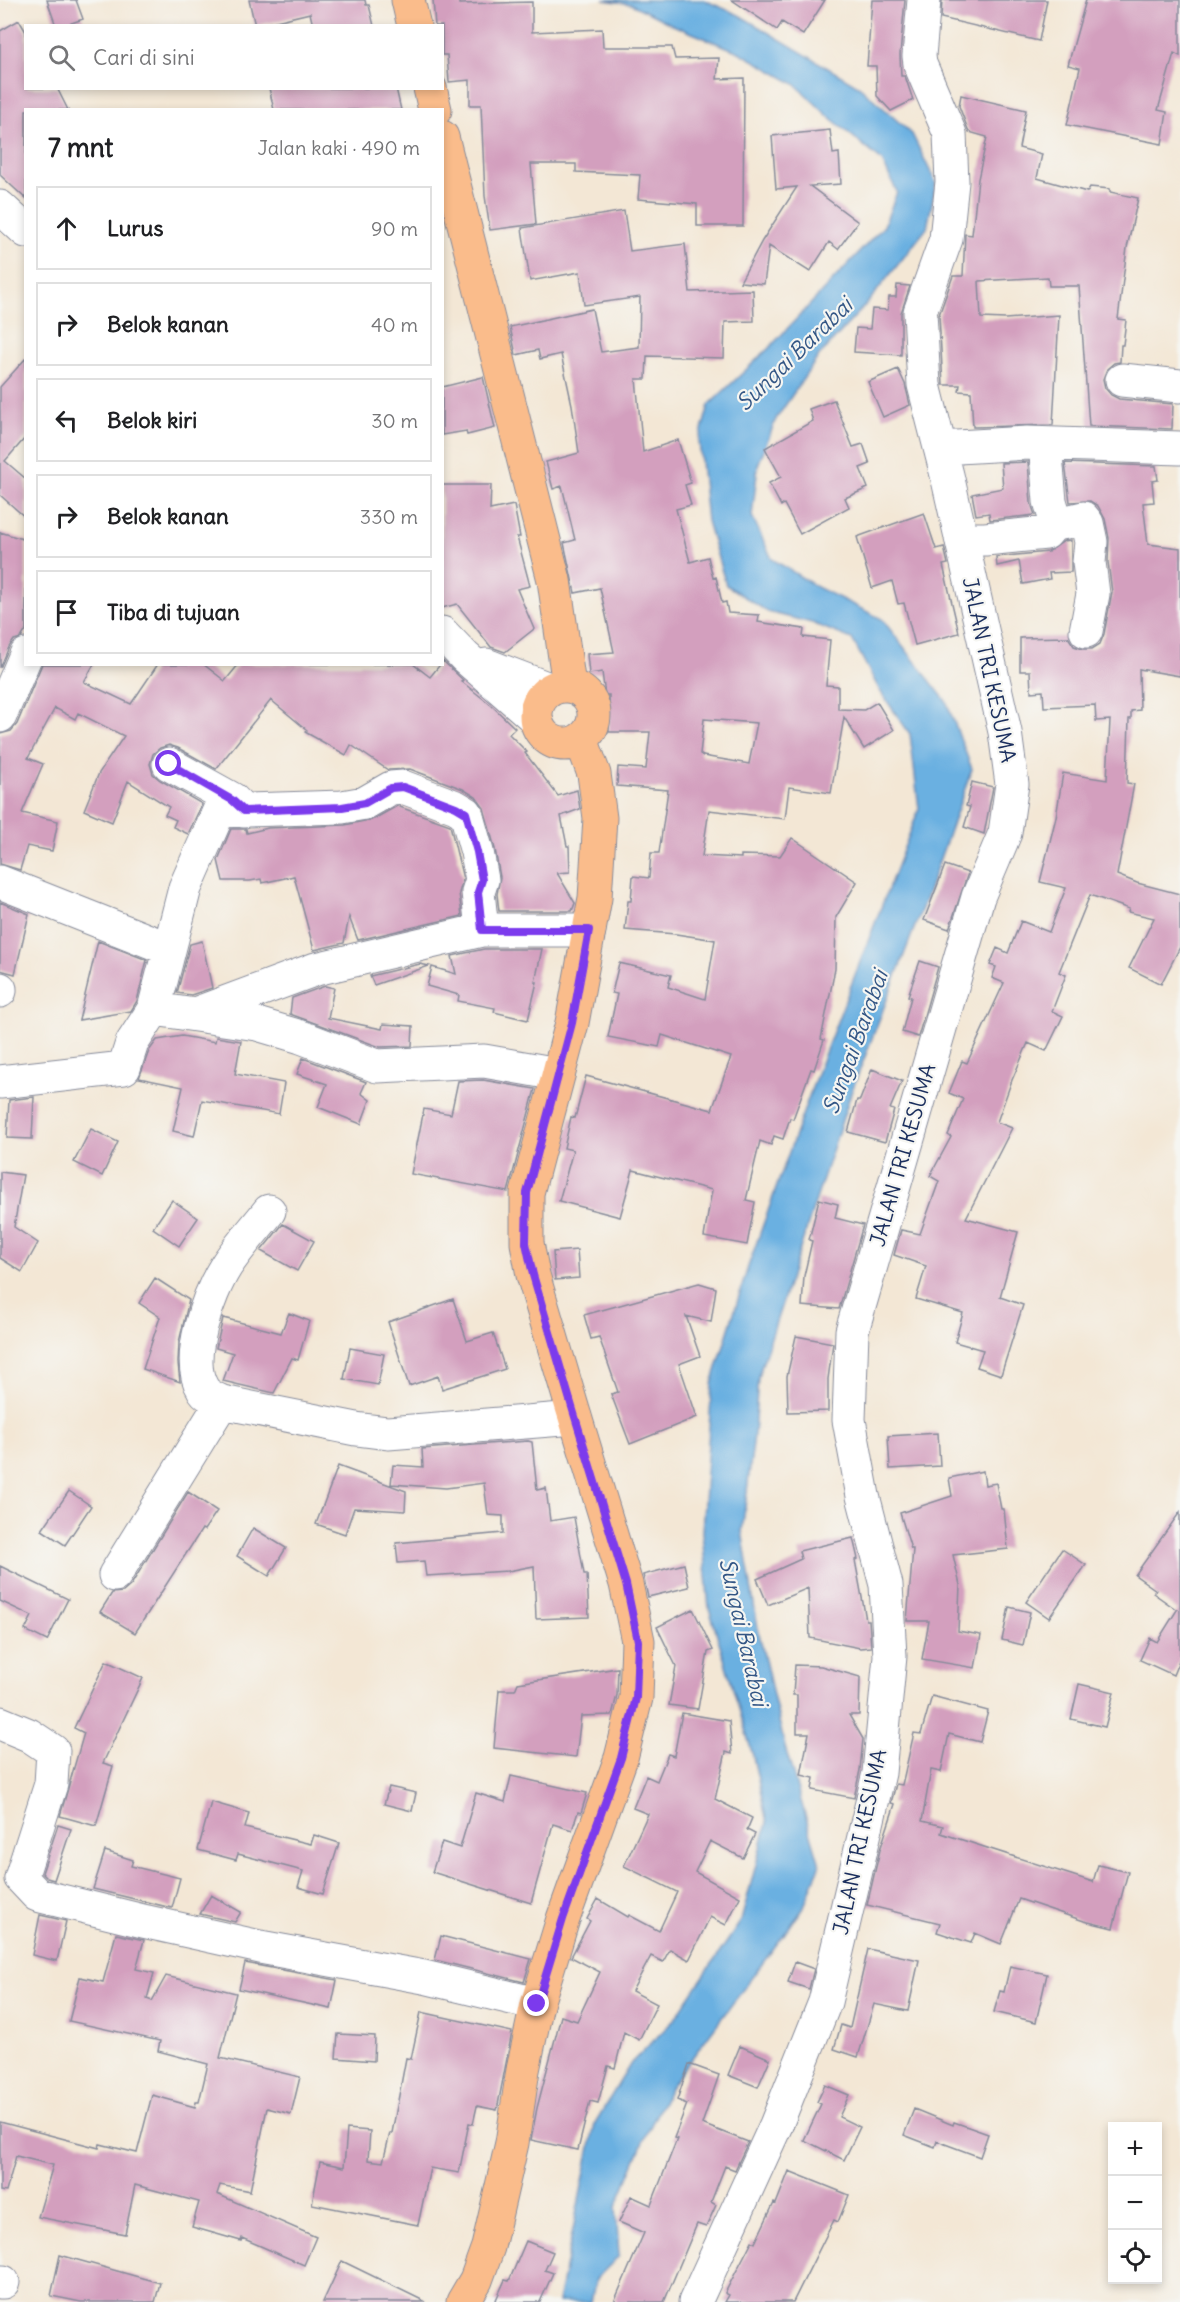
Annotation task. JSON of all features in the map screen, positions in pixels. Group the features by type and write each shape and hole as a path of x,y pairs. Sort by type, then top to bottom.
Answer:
{"main road":[{"path":"408,0 414,24"},
{"path":"430,90 435,108"},
{"path":"444,145 555,580 559,688"},
{"path":"559,688 579,689 587,695 594,713 593,723 588,732 571,744 552,741 543,735 536,719 537,706 559,688"},
{"path":"464,2302 476,2280 489,2247 512,2143 537,2004 563,1919 621,1758 636,1698 638,1641 626,1584 533,1275 526,1243 527,1193 572,1023 595,898 600,818 594,774 581,739"}],"street":[{"name":"JALAN TRI KESUMA","path":"695,2302 776,2125 825,2002 879,1773 890,1656 886,1585 863,1496 849,1420 852,1331 978,897 1005,833 1012,784 1005,732 924,385 920,312 946,239 952,182 950,134 920,64 918,50 924,0"},
{"path":"0,207 24,229"},
{"path":"1122,380 1180,386"},
{"path":"1045,444 1050,501 1056,521"},
{"path":"940,448 1045,444 1180,448"},
{"path":"1056,521 1062,523 1083,518 1087,523 1091,542 1089,562 1093,594 1086,630"},
{"path":"961,538 985,539 1046,533 1056,521"},
{"path":"444,635 465,657 536,719"},
{"path":"465,657 559,688"},
{"path":"0,716 24,660"},
{"path":"169,764 232,800 244,811"},
{"path":"0,1082 124,1068 132,1043 153,1009 185,888 219,811 342,807 365,803 391,788 403,787 456,807 466,813 477,852 482,880 478,892 482,930"},
{"path":"0,882 169,949"},
{"path":"194,1015 316,969 482,930 589,930"},
{"path":"153,1009 257,1024 301,1037 376,1066 484,1061 558,1074"},
{"path":"269,1211 225,1266 204,1314 198,1336 198,1376 204,1391 222,1402 356,1429 388,1433 575,1418"},
{"path":"115,1575 222,1402"},
{"path":"0,1723 29,1735 53,1751 51,1784 21,1878 37,1895 143,1922 260,1947 424,1977 537,2004"}],"water":[{"name":"Sungai Barabai","path":"604,0 704,0 739,15 860,87 912,134 936,183 927,228 869,301 818,357 776,419 758,465 752,516 772,559 817,587 882,619 946,701 972,769 927,895 851,1093 758,1377 754,1435 742,1531 758,1629 785,1747 820,1865 803,1909 671,2086 645,2137 616,2207 619,2256 596,2279 591,2302 558,2302 595,2123 631,2063 674,2020 741,1921 767,1823 753,1756 709,1608 702,1532 712,1384 748,1267 818,1071 919,809 910,734 880,691 852,639 812,623 768,612 726,585 707,521 699,441 709,405 770,347 884,226 897,192 882,161 827,115 795,84 739,52 675,26 631,4"}],"building":[{"path":"47,0 76,0 83,19 69,24 55,24"},
{"path":"249,0 365,0 366,5 369,5 374,24 313,24 310,13 255,24"},
{"path":"433,0 459,0 459,4 532,2 532,32 602,29 603,47 672,47 675,59 719,58 717,79 744,78 743,226 697,226 697,204 638,199 640,175 576,172 576,164 531,164 536,224 490,230 485,196 481,105 470,105 470,80 449,82 447,55 444,55 444,24 435,24"},
{"path":"732,0 825,0 803,35 782,22 777,30"},
{"path":"872,0 905,0 900,55 901,76 905,76 913,100 891,111 877,96 876,66 867,66"},
{"path":"942,0 1047,0 1039,41 941,18"},
{"path":"1086,0 1180,0 1180,56 1174,53 1158,110 1167,112 1162,144 1067,125 1080,68 1068,65"},
{"path":"19,20 24,29 24,90 58,90 67,108 24,108 24,197 0,175 0,31"},
{"path":"269,90 396,90 401,108 274,108"},
{"path":"961,95 1026,110 1019,148 1042,154 1037,178 1087,192 1090,187 1110,189 1110,192 1138,198 1127,248 1118,319 1126,320 1120,362 1114,363 1107,369 1103,379 1105,388 1119,399 1173,404 1172,429 1089,426 1079,286 1049,286 1048,277 979,281 981,318 1005,319 1059,315 1053,425 973,427 971,392 959,391 960,385 943,385 939,315 953,276 963,276 965,234 972,235 978,179 987,137 969,132 959,106"},
{"path":"830,130 833,154 839,153 841,184 810,186 858,222 838,249 829,242 810,272 769,246 764,284 740,282 762,241 797,187 776,189 772,136"},
{"path":"624,211 630,251 685,244 690,292 753,290 754,321 725,322 724,358 647,356 646,379 636,379 643,452 678,440 691,483 685,485 691,505 676,509 690,562 708,557 713,578 716,577 722,603 726,602 728,613 759,615 758,622 804,629 803,637 830,640 826,685 838,686 838,709 864,710 877,702 894,730 864,749 844,717 831,793 789,787 785,819 709,810 702,856 741,858 741,855 780,856 792,838 857,882 836,917 835,969 821,1039 824,1040 814,1070 811,1069 793,1119 790,1118 783,1139 774,1136 771,1145 760,1141 746,1200 755,1202 747,1245 704,1237 712,1190 633,1170 620,1217 559,1201 573,1150 564,1148 571,1117 575,1118 586,1076 712,1110 731,1057 662,1035 659,1047 608,1037 617,994 612,993 619,963 671,975 668,987 705,999 715,940 625,930 633,876 649,878 651,853 659,853 668,790 617,786 618,767 646,769 650,732 609,732 609,695 605,695 602,672 589,674 587,654 614,652 600,588 575,593 564,543 575,540 562,486 553,489 546,462 579,453 561,354 540,359 538,350 516,355 510,327 592,309 601,352 639,347 640,297 584,305 580,272 530,281 522,228","holes":["704,719 757,723 749,764 700,754"]},
{"path":"897,285 910,286 901,313 901,355 854,352 856,328 870,329 872,309 888,310 889,297 896,297"},
{"path":"24,360 24,439 5,461 24,477 24,516 0,495 0,387"},
{"path":"898,369 905,384 910,405 883,417 868,382"},
{"path":"483,377 495,428 467,435 466,431 444,435 444,387"},
{"path":"834,400 853,447 863,444 870,464 860,468 868,488 845,498 849,507 800,534 784,504 781,506 769,483 781,477 765,448 813,421 809,409"},
{"path":"1028,462 1031,503 1035,515 990,520 989,513 976,515 972,494 1003,488 1001,463"},
{"path":"1065,463 1156,466 1158,480 1152,481 1154,502 1143,503 1148,544 1180,548 1180,676 1139,669 1140,710 1131,711 1131,719 1129,719 1127,783 1134,784 1117,875 1137,883 1180,894 1180,947 1161,984 1129,968 1154,918 1128,912 1129,909 1090,895 1059,972 1066,975 1052,1011 1063,1016 1046,1051 1028,1043 997,1122 1012,1128 966,1218 1018,1232 1000,1297 1023,1305 1001,1375 977,1367 983,1350 955,1342 963,1313 916,1299 926,1266 894,1255 901,1230 920,1234 939,1181 930,1176 951,1137 948,1135 963,1099 949,1093 962,1061 967,1063 1004,983 992,978 996,967 990,965 997,948 1008,953 1021,921 1049,932 1066,888 1040,882 1056,817 1063,773 1107,780 1110,720 1096,721 1095,705 1044,707 1043,691 1031,692 1030,671 1020,671 1020,638 1068,637 1074,646 1092,649 1100,644 1104,634 1112,592 1108,562 1109,538 1105,519 1098,506 1090,501 1070,502"},
{"path":"444,485 491,485 490,510 514,505 520,537 517,537 530,586 517,589 534,629 505,652 491,647 457,604 444,607"},
{"path":"924,513 936,549 944,547 948,564 943,565 959,633 915,645 904,603 898,604 892,581 872,588 857,537"},
{"path":"0,532 24,539 24,633 9,647 0,668"},
{"path":"1071,540 1071,572 1049,573 1050,579 1023,584 1019,561 997,566 996,557 1048,552 1064,541"},
{"path":"444,662 463,680 461,681 515,728 509,734 527,752 525,753 558,796 577,790 580,809 561,816 567,846 569,846 570,872 557,873 575,903 572,911 499,911 497,894 500,877 495,849 484,808 476,797 463,789 410,769 388,770 351,745 346,755 305,732 307,730 271,700 216,769 169,745 153,754 150,764 153,774 202,804 188,834 173,827 176,820 165,815 169,807 128,781 112,822 84,810 99,773 124,736 78,713 75,719 55,708 28,758 43,764 22,813 58,821 52,851 27,846 20,870 0,864 0,734 11,731 17,724 41,666 93,666 84,682 131,704 157,666 206,666 225,681 237,666 416,666 430,677 439,666 444,666"},
{"path":"972,782 993,787 984,834 964,827 970,807 966,806"},
{"path":"397,806 450,825 463,879 459,893 462,916 358,940 349,917 344,943 314,950 294,876 262,883 261,879 223,881 218,860 231,829 246,829 247,833 268,828 345,825 374,819"},
{"path":"945,865 968,873 949,929 924,920"},
{"path":"0,902 29,914 15,974 0,970"},
{"path":"98,941 147,960 137,1001 131,1011 79,1020"},
{"path":"202,941 212,988 191,995 177,993 190,944"},
{"path":"484,949 542,949 528,1020 494,1012 495,1008 458,1001 459,995 427,986 432,967 456,974 452,956"},
{"path":"920,961 938,967 918,1037 902,1032 911,997 908,996"},
{"path":"420,964 429,966 374,985 370,976"},
{"path":"325,986 334,988 328,1018 382,1029 383,1024 413,1026 412,1046 380,1047 290,1014 292,998"},
{"path":"182,1036 215,1042 216,1037 241,1041 235,1074 284,1083 279,1114 202,1100 194,1136 173,1131 183,1087 139,1078 149,1051 157,1040"},
{"path":"303,1058 366,1082 361,1093 370,1100 361,1124 318,1107 327,1084 297,1074"},
{"path":"872,1069 902,1081 890,1109 894,1110 885,1142 848,1132 857,1100 860,1100"},
{"path":"483,1080 535,1089 508,1192 411,1174 424,1109 451,1114 458,1081"},
{"path":"34,1097 32,1139 7,1138 9,1100"},
{"path":"91,1129 118,1142 102,1176 74,1162"},
{"path":"0,1172 23,1175 14,1227 38,1243 22,1272 0,1258"},
{"path":"819,1199 838,1204 835,1218 863,1225 839,1309 802,1306 804,1276 812,1241 809,1240"},
{"path":"172,1200 198,1218 179,1246 153,1228"},
{"path":"283,1224 314,1241 297,1271 261,1251"},
{"path":"577,1250 579,1278 555,1280 553,1252"},
{"path":"155,1278 189,1300 179,1342 180,1382 143,1369 160,1317 139,1303"},
{"path":"699,1283 716,1288 711,1322 686,1316 700,1356 679,1364 697,1417 630,1444 611,1394 618,1392 599,1337 591,1339 584,1315"},
{"path":"453,1299 467,1341 493,1333 505,1369 442,1389 438,1376 409,1386 388,1322"},
{"path":"289,1313 309,1321 298,1360 292,1358 274,1393 223,1381 233,1353 216,1348 223,1318 281,1333"},
{"path":"796,1336 833,1343 828,1379 828,1411 788,1412 787,1376"},
{"path":"350,1348 384,1354 378,1385 344,1379"},
{"path":"938,1433 940,1466 890,1469 888,1436"},
{"path":"532,1442 537,1490 546,1488 550,1521 574,1517 584,1574 587,1574 589,1617 536,1619 534,1566 508,1571 426,1576 424,1561 398,1563 396,1543 503,1533 503,1516 488,1515 484,1483 446,1488 391,1484 393,1465 423,1467 422,1449"},
{"path":"338,1466 406,1491 405,1511 354,1508 345,1534 316,1524"},
{"path":"983,1471 985,1485 996,1483 1001,1509 1004,1509 1008,1549 953,1555 960,1585 958,1631 981,1635 975,1668 922,1659 929,1621 907,1621 913,1549 911,1549 900,1513 952,1496 949,1478"},
{"path":"69,1491 91,1506 65,1545 42,1530"},
{"path":"188,1492 217,1511 204,1530 202,1529 135,1633 100,1612 112,1593 123,1592 131,1585"},
{"path":"1180,1512 1180,1658 1173,1675 1140,1660 1150,1638 1157,1642 1177,1610 1153,1593 1156,1590 1135,1575"},
{"path":"253,1528 286,1548 269,1576 237,1556"},
{"path":"853,1538 866,1620 869,1620 871,1647 860,1648 810,1638 808,1588 768,1605 757,1579 801,1559 799,1551"},
{"path":"1062,1549 1086,1565 1049,1618 1026,1602"},
{"path":"684,1564 689,1587 648,1597 643,1575"},
{"path":"0,1566 68,1599 47,1641 25,1630 32,1616 0,1601"},
{"path":"1009,1607 1030,1612 1023,1645 1002,1640"},
{"path":"693,1609 713,1650 708,1652 698,1709 669,1705 676,1666 657,1627"},
{"path":"106,1661 143,1678 103,1763 113,1766 96,1826 60,1816 84,1733 74,1728"},
{"path":"795,1665 821,1666 860,1677 859,1715 849,1715 863,1739 854,1798 812,1790 814,1778 801,1775 809,1733 797,1733 797,1695 793,1695"},
{"path":"618,1668 617,1695 612,1715 581,1716 576,1757 494,1748 499,1690 515,1690 518,1683"},
{"path":"1079,1684 1114,1692 1105,1727 1071,1719"},
{"path":"932,1696 988,1711 980,1742 949,1734 941,1772 931,1770 922,1821 943,1826 941,1833 1093,1882 1098,1865 1128,1872 1113,1928 1084,1921 1019,1899 1001,1944 975,1933 971,1943 937,1932 940,1923 867,1905 880,1850 895,1804 891,1803 896,1784 902,1785 914,1733 921,1734"},
{"path":"682,1713 729,1721 732,1754 726,1752 715,1799 752,1818 747,1830 755,1834 743,1858 710,1841 695,1872 740,1897 726,1925 710,1917 689,1960 670,1949 663,1962 651,1956 632,1991 657,2004 639,2040 624,2032 615,2068 608,2066 598,2103 590,2101 578,2150 531,2140 561,2016 577,2021 600,1972 571,1957 590,1921 587,1919 598,1899 628,1917 629,1915 659,1931 677,1892 624,1866 648,1814 633,1808 646,1776 657,1781 668,1754 674,1756"},
{"path":"511,1776 587,1793 581,1813 578,1812 572,1830 553,1824 531,1903 432,1872 442,1842 460,1848 476,1793 505,1802"},
{"path":"389,1787 416,1793 412,1811 384,1804"},
{"path":"211,1802 249,1813 245,1828 311,1844 314,1835 339,1843 323,1894 298,1887 303,1871 238,1854 236,1860 198,1850"},
{"path":"58,1825 71,1829 54,1880 42,1873"},
{"path":"105,1851 133,1860 131,1866 180,1878 172,1908 93,1889"},
{"path":"211,1895 241,1912 235,1922 200,1914"},
{"path":"40,1915 66,1921 57,1961 32,1955"},
{"path":"116,1934 144,1940 136,1969 154,1973 147,1999 152,2001 166,1976 236,1993 220,2058 300,2077 291,2114 267,2108 250,2191 220,2185 217,2194 316,2237 304,2265 242,2238 241,2241 192,2227 199,2202 135,2185 125,2234 38,2217 53,2165 16,2156 6,2192 0,2191 0,2122 99,2148 100,2144 137,2153 152,2095 195,2107 196,2102 199,2102 208,2064 158,2051 160,2041 69,2021 80,1977 103,1982"},
{"path":"441,1936 531,1959 524,1982 435,1960"},
{"path":"868,1949 919,1960 908,2011 874,2004 858,2057 834,2049 841,2025 850,2028"},
{"path":"795,1962 814,1969 809,1989 788,1982"},
{"path":"245,1963 337,1980 331,2009 239,1989"},
{"path":"1010,1966 1047,1974 1036,2022 994,2012 1000,1991 1004,1992"},
{"path":"421,2012 512,2032 497,2110 477,2106 473,2124 469,2123 459,2173 430,2168 418,2225 312,2204 320,2162 344,2167 347,2129 370,2131 368,2160 383,2162 390,2133 392,2133 406,2058 411,2059"},
{"path":"338,2034 375,2036 374,2061 336,2058"},
{"path":"740,2046 770,2059 758,2087 728,2075"},
{"path":"689,2064 719,2075 702,2124 748,2142 735,2170 725,2166 711,2202 716,2205 706,2227 697,2224 664,2302 614,2302 644,2233 619,2222 631,2196 651,2205 677,2139 674,2138 687,2104 677,2100"},
{"path":"825,2085 849,2095 839,2117 860,2127 844,2160 804,2140 821,2104 817,2102"},
{"path":"914,2109 953,2125 954,2122 988,2134 980,2157 937,2141 935,2147 904,2135"},
{"path":"789,2171 849,2195 838,2222 834,2220 793,2302 725,2302 729,2295 725,2293 752,2241 755,2243 774,2203 776,2204"},
{"path":"526,2241 553,2252 545,2270 553,2273 540,2302 495,2302 505,2280 509,2281"},
{"path":"60,2255 160,2283 155,2302 81,2302 51,2296"},
{"path":"342,2261 426,2302 323,2302"}],"route":[{"path":"169,764 232,800 244,811 342,807 365,803 391,788 403,787 456,807 466,813 477,852 482,880 478,892 482,930 589,930 572,1023 527,1193 526,1243 533,1275 626,1584 638,1641 636,1698 621,1758 563,1919 537,2004"}]}
